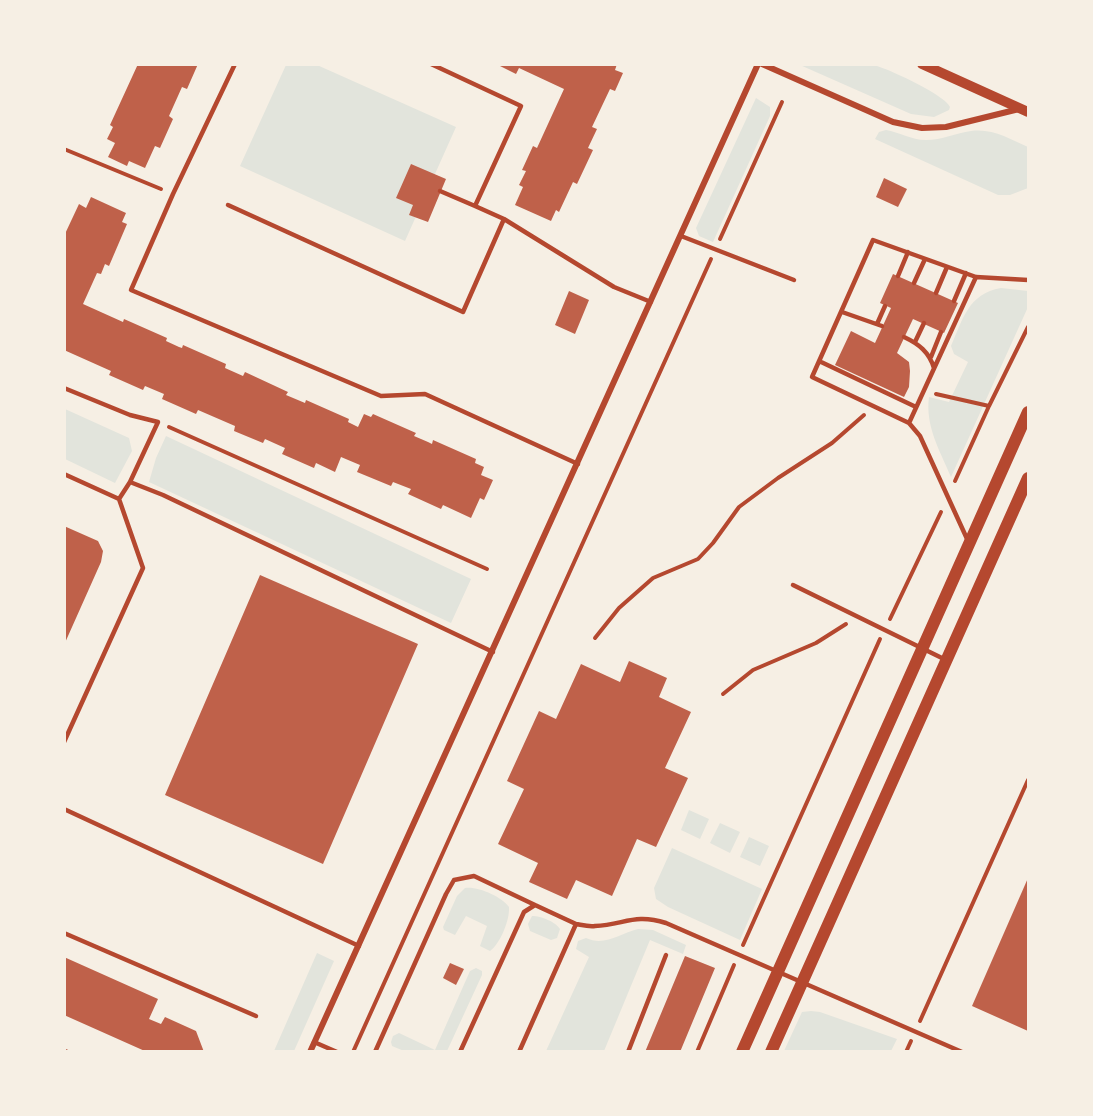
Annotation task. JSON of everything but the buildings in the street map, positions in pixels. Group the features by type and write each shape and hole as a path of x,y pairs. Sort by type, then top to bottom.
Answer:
{"main road":[{"path":"742,1052 921,648 1029,412"},
{"path":"771,1052 1029,478"}],"street":[{"path":"310,1052 760,64 893,122 922,128 946,127 1025,110"},
{"path":"922,64 1025,110"}],"lane":[{"path":"235,64 172,194 131,290 381,396 425,394 578,464"},
{"path":"431,64 521,106 475,206"},
{"path":"440,191 504,219 614,287 651,302"},
{"path":"228,205 463,312 504,219"},
{"path":"681,236 794,280"},
{"path":"969,542 920,436 909,423 812,377 873,240 976,277 1029,280"},
{"path":"898,276 908,252"},
{"path":"914,283 925,259"},
{"path":"936,293 947,267"},
{"path":"954,301 966,273"},
{"path":"909,423 976,277"},
{"path":"842,312 880,325 885,306"},
{"path":"915,342 924,323"},
{"path":"931,357 941,332"},
{"path":"904,337 915,342 931,357 934,368"},
{"path":"819,361 916,407"},
{"path":"64,388 130,416 158,422 130,482 119,499"},
{"path":"64,474 119,499 144,568 64,742"},
{"path":"130,482 163,495 493,652"},
{"path":"793,585 946,660"},
{"path":"64,809 359,946"},
{"path":"375,1052 446,894 454,880 474,876 576,924 594,927 634,918 652,918 666,923 962,1052"},
{"path":"460,1052 524,912 535,905"},
{"path":"519,1052 576,924"},
{"path":"64,933 256,1016"},
{"path":"628,1052 666,955"},
{"path":"315,1042 337,1052"}],"path":[{"path":"353,1052 782,102"},
{"path":"64,149 172,194"},
{"path":"697,1052 884,630 948,498 989,405 1029,327"},
{"path":"923,392 989,405"},
{"path":"595,638 619,608 653,578 698,559 739,507 777,478 832,443 875,406"},
{"path":"158,422 487,568"},
{"path":"723,694 753,670 816,643 839,630 856,616"},
{"path":"906,1052 1029,780"}],"shaded area":[{"path":"869,64 900,75 938,96 950,107 949,110 934,117 911,114 800,65"},
{"path":"286,65 317,65 456,127 405,241 240,166"},
{"path":"756,98 770,107 770,116 713,242 699,236 696,228"},
{"path":"886,130 926,140 979,130 1008,138 1028,147 1028,188 1010,195 998,195 875,139 879,132"},
{"path":"1001,288 1028,291 1028,307 951,477 931,428 929,397 949,402 968,362 954,354 951,346 959,326 974,302 990,291"},
{"path":"65,409 129,438 132,451 115,483 65,459"},
{"path":"166,436 471,579 451,623 149,482"},
{"path":"689,810 709,819 700,839 681,830"},
{"path":"720,823 740,832 730,853 710,843"},
{"path":"749,837 769,846 760,866 740,857"},
{"path":"672,848 762,889 740,940 668,907 656,899 654,888"},
{"path":"465,888 489,893 509,907 504,931 490,951 480,946 487,926 466,916 455,935 444,930 443,927 457,896"},
{"path":"532,916 548,920 558,926 560,929 557,938 551,940 530,931 528,924"},
{"path":"638,929 653,930 686,945 683,954 650,940 604,1051 546,1051 589,957 576,949 578,941 586,938 606,940"},
{"path":"317,953 334,961 294,1051 274,1051"},
{"path":"476,968 482,971 482,975 447,1051 404,1051 392,1046 393,1036 399,1033 435,1050 470,971"},
{"path":"802,1012 820,1012 897,1039 891,1051 784,1051"}]}
